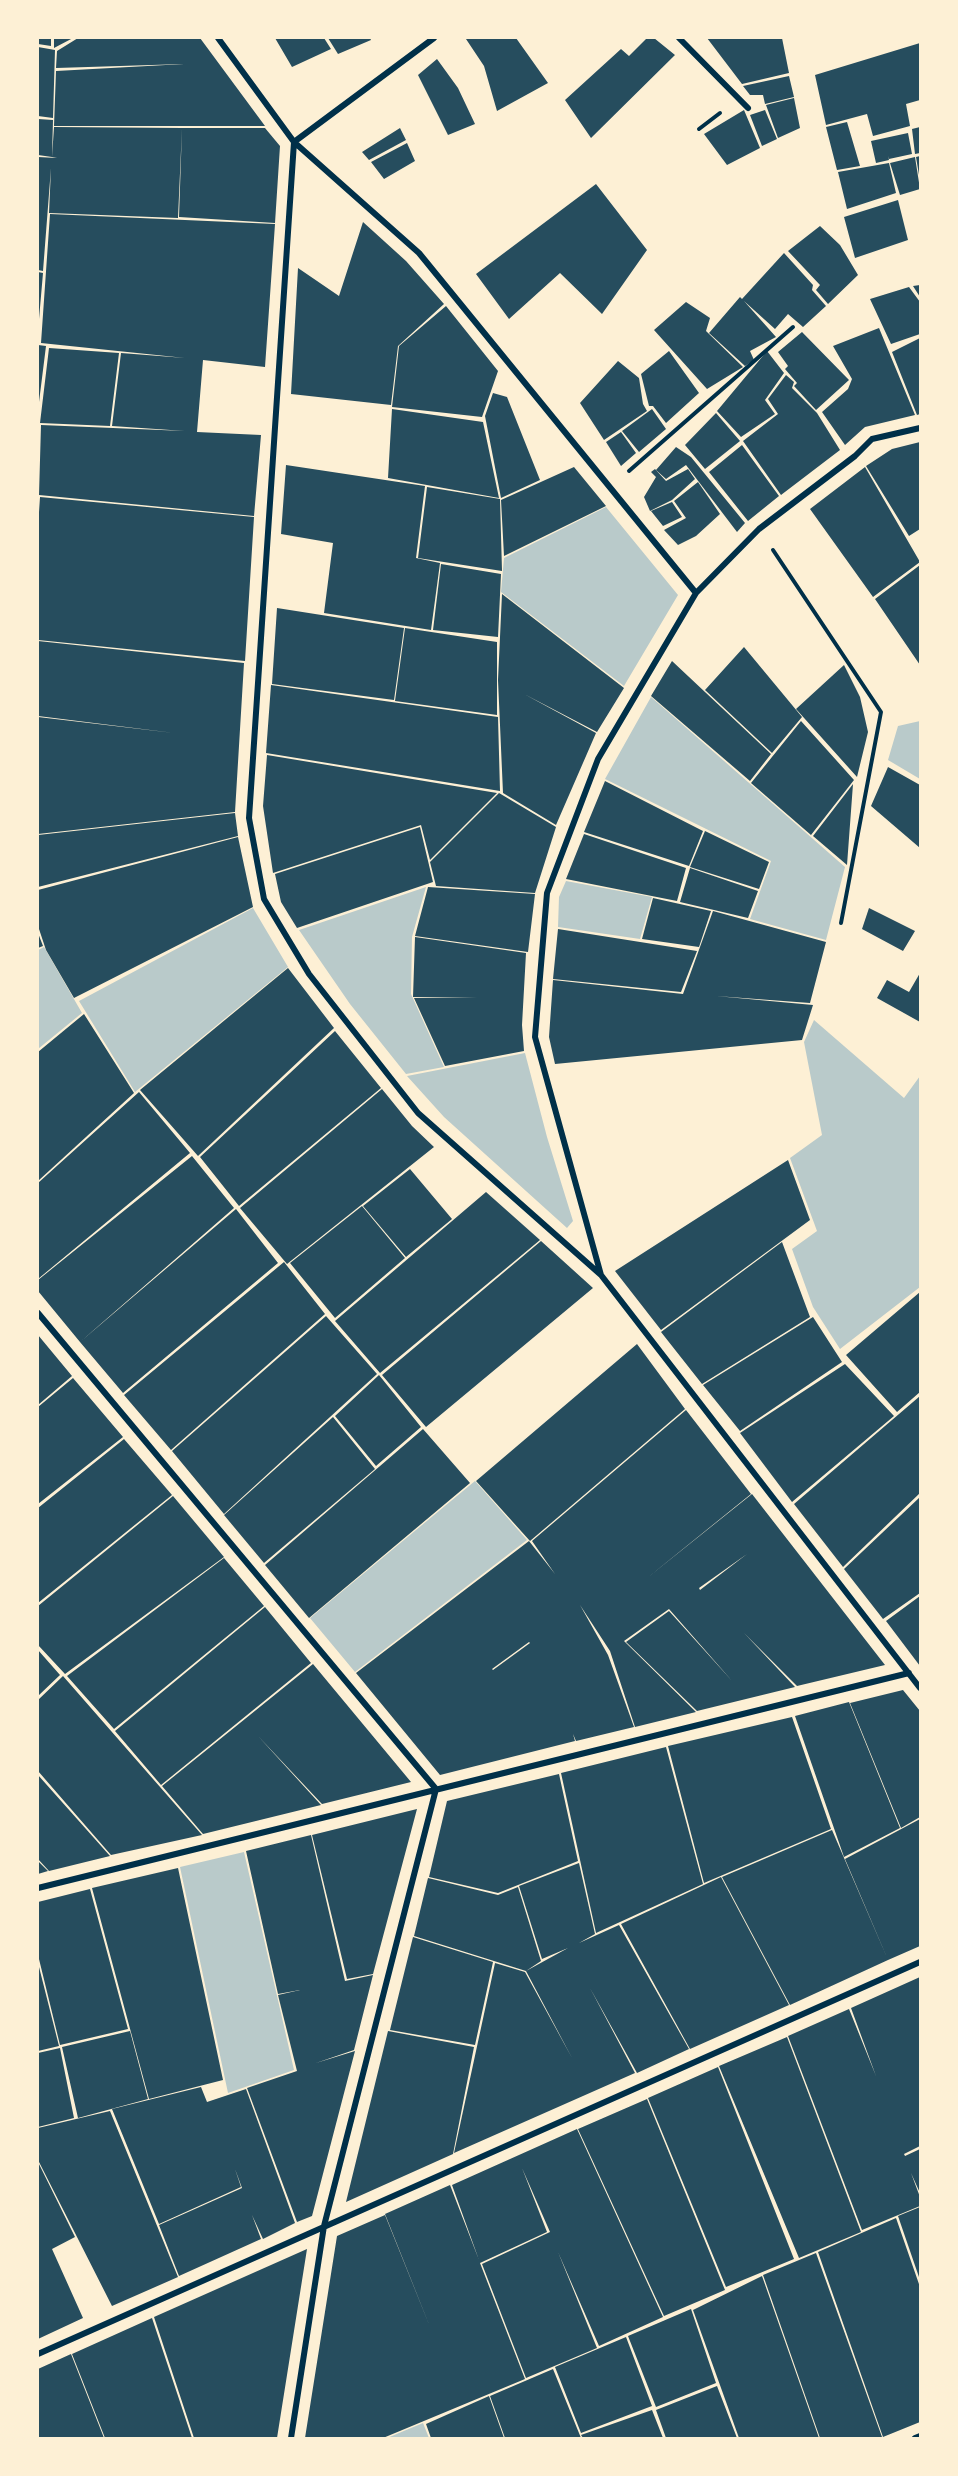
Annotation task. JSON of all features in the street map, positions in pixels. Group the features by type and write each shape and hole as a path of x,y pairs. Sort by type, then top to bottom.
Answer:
{"street":[{"path":"218,38 294,142 419,253 696,593"},
{"path":"434,38 294,142 249,818 264,899 309,974 418,1113 601,1275 921,1688"},
{"path":"679,38 748,108"},
{"path":"601,1275 535,1037 547,893 598,759 696,593 759,529 855,456 872,439 921,428"},
{"path":"38,1313 436,1790"},
{"path":"38,1888 909,1673"},
{"path":"291,2439 324,2226 436,1790"},
{"path":"38,2354 921,1962"},
{"path":"915,2439 921,2436"}],"path":[{"path":"610,488 793,327"},
{"path":"759,529 881,712 841,923"}],"shaded area":[{"path":"606,507 678,595 624,686 501,592 504,558"},
{"path":"651,697 845,867 826,940 750,919 771,861 605,779"},
{"path":"920,721 920,779 888,760 898,726"},
{"path":"566,881 652,897 640,939 558,927 559,897"},
{"path":"426,887 412,937 411,994 444,1067 406,1074 350,1004 299,930"},
{"path":"253,908 288,967 135,1092 79,1001"},
{"path":"44,947 82,1013 38,1049 38,950"},
{"path":"814,1020 904,1098 920,1076 920,1287 840,1349 813,1307 792,1249 817,1231 790,1158 822,1135 804,1042"},
{"path":"525,1053 547,1137 573,1221 567,1228 444,1117 407,1076"},
{"path":"475,1481 527,1540 355,1672 310,1618"},
{"path":"244,1852 294,2070 228,2093 180,1867"},
{"path":"423,2423 429,2438 387,2438"}],"building":[{"path":"38,38 51,38 51,46 38,44"},
{"path":"54,38 73,38 54,48"},
{"path":"78,38 200,38 265,126 54,126 56,71 184,64 56,68 57,51"},
{"path":"275,38 324,38 331,49 292,67"},
{"path":"328,38 370,38 371,40 338,54"},
{"path":"516,38 548,83 497,111 484,66 466,39"},
{"path":"647,38 654,38 675,55 591,138 565,100 621,49 629,56"},
{"path":"707,38 782,38 789,73 742,84"},
{"path":"920,43 920,100 906,104 910,126 873,136 867,114 826,125 815,75"},
{"path":"38,47 55,50 53,118 38,116"},
{"path":"437,59 458,88 475,124 448,135 418,75"},
{"path":"789,76 794,97 765,104 763,95 750,95 743,86"},
{"path":"794,98 800,128 778,138 766,105"},
{"path":"744,110 760,148 727,165 704,134"},
{"path":"765,110 777,139 762,146 750,115"},
{"path":"38,119 53,120 52,157 38,155"},
{"path":"847,122 860,166 837,170 826,127"},
{"path":"54,127 182,128 178,218 49,213 51,168 43,271 38,270 38,157 57,158 52,157"},
{"path":"920,127 920,153 915,154 912,129"},
{"path":"182,128 265,128 280,146 275,223 179,217"},
{"path":"400,128 406,140 369,160 362,152"},
{"path":"908,133 912,154 889,159 888,156 889,160 876,163 871,141"},
{"path":"407,143 415,161 384,179 371,162"},
{"path":"920,156 920,174 919,175 916,157"},
{"path":"915,157 920,189 900,195 890,163"},
{"path":"889,163 896,193 847,209 838,172"},
{"path":"596,184 647,250 602,314 560,273 509,319 476,274"},
{"path":"898,200 908,240 855,258 844,217"},
{"path":"50,214 275,224 265,367 203,360 197,432 261,435 254,516 39,495 41,425 185,431 112,426 121,353 185,358 41,343"},
{"path":"363,222 406,261 444,304 398,346 391,405 291,394 298,268 339,296"},
{"path":"820,226 840,245 858,275 828,304 816,290 820,285 788,251"},
{"path":"784,253 813,285 812,290 826,306 803,327 788,314 775,329 744,301 776,337 750,351 754,360 745,366 709,333 740,297 742,299"},
{"path":"38,272 43,273 39,319 38,319"},
{"path":"920,285 920,297 913,286"},
{"path":"909,287 920,302 920,334 891,344 870,299"},
{"path":"686,302 710,318 706,331 743,367 707,389 654,330"},
{"path":"446,306 498,371 482,417 392,407 399,346"},
{"path":"879,328 915,415 865,427 845,445 822,412 848,389 852,379 833,346"},
{"path":"802,332 849,380 816,410 794,386 797,383 785,369 788,366 778,352"},
{"path":"920,338 920,414 917,415 892,352"},
{"path":"38,345 46,346 39,402 38,402"},
{"path":"49,348 119,353 110,426 40,423"},
{"path":"669,351 699,393 666,423 653,406 649,406 641,374"},
{"path":"767,351 784,373 765,400 775,414 741,437 717,411"},
{"path":"618,361 639,378 643,404 647,411 604,440 580,403"},
{"path":"786,375 794,382 792,388 817,413 840,450 781,495 743,441 778,414 768,399"},
{"path":"493,393 507,397 540,480 501,498 485,416"},
{"path":"392,409 483,422 499,498 388,478"},
{"path":"652,409 666,429 639,452 622,431"},
{"path":"716,413 740,441 705,469 685,445"},
{"path":"621,432 636,453 621,466 606,442"},
{"path":"920,442 920,529 909,536 866,466 892,449"},
{"path":"742,445 779,496 748,521 709,472"},
{"path":"676,447 691,457 745,523 737,532 686,465 666,479 656,470"},
{"path":"286,465 425,486 416,558 440,563 431,630 324,613 333,543 281,534"},
{"path":"574,467 606,506 504,556 501,500"},
{"path":"865,467 920,562 873,597 810,509"},
{"path":"655,469 666,481 688,469 695,479 672,500 650,511 644,497 656,477 651,472"},
{"path":"698,482 720,514 696,536 678,545 664,530 686,518 674,501"},
{"path":"427,487 500,499 502,571 418,558"},
{"path":"40,497 254,517 245,661 38,640"},
{"path":"672,502 682,517 663,526 651,511"},
{"path":"441,564 501,574 498,637 433,630"},
{"path":"920,565 920,665 875,599"},
{"path":"502,594 624,688 597,732 524,694 596,733 556,825 503,793 498,680"},
{"path":"277,608 404,628 394,700 272,684"},
{"path":"405,628 497,642 497,715 395,701"},
{"path":"38,641 244,663 235,812 38,834 38,717 174,733 38,716"},
{"path":"744,647 802,717 772,753 705,690"},
{"path":"672,661 771,754 750,781 651,696"},
{"path":"844,665 860,697 868,732 857,777 796,709"},
{"path":"271,685 498,717 500,791 266,753"},
{"path":"801,721 854,780 811,835 751,783"},
{"path":"267,755 497,793 430,860 421,825 273,873 263,806"},
{"path":"888,767 920,785 920,848 871,806"},
{"path":"605,781 703,831 689,866 584,832"},
{"path":"853,784 847,865 813,836"},
{"path":"499,793 556,827 535,893 436,886 430,862"},
{"path":"235,813 238,836 38,887 38,835"},
{"path":"420,827 433,882 297,928 281,902 275,874"},
{"path":"705,831 769,862 759,889 690,867"},
{"path":"584,834 686,868 677,901 566,879"},
{"path":"238,837 253,907 74,998 46,950 38,926 38,890"},
{"path":"690,868 758,891 748,918 680,902"},
{"path":"428,887 535,894 528,952 415,936"},
{"path":"653,898 711,911 699,947 642,939"},
{"path":"869,908 915,931 903,951 862,929"},
{"path":"713,911 826,942 810,1003 716,996 813,1005 802,1040 555,1064 549,1037 553,980 683,994"},
{"path":"558,929 697,951 681,992 553,979"},
{"path":"38,933 43,946 38,948"},
{"path":"415,937 526,953 522,1025 524,1051 445,1066 414,998 477,998 413,997"},
{"path":"288,968 334,1028 198,1156 140,1090"},
{"path":"920,973 920,1022 877,998 887,980 909,992"},
{"path":"84,1014 134,1093 38,1181 38,1052"},
{"path":"335,1031 381,1088 239,1206 200,1157"},
{"path":"382,1089 412,1126 434,1147 287,1264 240,1208"},
{"path":"139,1092 190,1153 38,1279 38,1183"},
{"path":"192,1156 234,1208 80,1342 38,1291 38,1280"},
{"path":"788,1160 810,1220 661,1330 615,1271"},
{"path":"410,1169 452,1219 406,1257 363,1206"},
{"path":"486,1192 540,1240 380,1373 335,1321"},
{"path":"362,1206 405,1258 335,1318 290,1263"},
{"path":"236,1209 278,1263 123,1393 80,1342"},
{"path":"541,1241 593,1288 426,1427 382,1375"},
{"path":"782,1242 810,1317 702,1384 661,1332"},
{"path":"284,1262 325,1314 171,1450 124,1395"},
{"path":"920,1292 920,1392 897,1412 846,1355"},
{"path":"326,1316 377,1374 224,1514 172,1451"},
{"path":"813,1317 842,1362 740,1431 703,1385"},
{"path":"38,1335 72,1376 38,1405"},
{"path":"637,1344 685,1409 530,1541 476,1481"},
{"path":"845,1364 894,1416 792,1502 740,1433"},
{"path":"379,1375 421,1427 376,1466 335,1416"},
{"path":"73,1378 123,1437 38,1504 38,1407"},
{"path":"920,1396 920,1493 843,1567 794,1504"},
{"path":"686,1410 751,1494 647,1578 752,1494 885,1665 797,1686 744,1633 795,1687 697,1711 626,1642 669,1611 733,1682 669,1609 624,1641 696,1712 635,1727 610,1651 580,1605 608,1655 634,1727 576,1741 573,1734 575,1741 440,1775 356,1673 529,1541 555,1574 532,1541","holes":["747,1554 700,1590 699,1588","529,1642 530,1643 492,1669"]},
{"path":"333,1417 375,1469 264,1563 224,1515"},
{"path":"423,1429 470,1483 309,1618 265,1565"},
{"path":"124,1439 172,1495 38,1603 38,1508"},
{"path":"173,1496 224,1557 65,1674 38,1645 38,1606"},
{"path":"920,1497 920,1593 883,1619 844,1569"},
{"path":"224,1558 264,1606 114,1729 67,1676"},
{"path":"920,1596 920,1666 886,1621"},
{"path":"265,1607 311,1663 161,1785 115,1731"},
{"path":"38,1650 60,1675 38,1696"},
{"path":"313,1664 411,1782 322,1804 258,1736 321,1805 203,1834 162,1786"},
{"path":"63,1676 202,1835 111,1855 38,1771 38,1700"},
{"path":"903,1690 920,1711 920,1817 901,1828 850,1703"},
{"path":"849,1702 900,1828 844,1857 795,1716"},
{"path":"792,1717 831,1829 704,1883 668,1746"},
{"path":"666,1747 703,1884 596,1933 561,1773"},
{"path":"559,1774 578,1861 498,1893 429,1877 447,1801"},
{"path":"38,1775 110,1856 49,1871 38,1859"},
{"path":"417,1809 373,1974 347,1979 312,1835"},
{"path":"920,1819 920,1946 888,1960 845,1859"},
{"path":"832,1830 888,1960 790,2005 722,1877"},
{"path":"311,1835 345,1981 373,1975 354,2050 316,2063 355,2051 312,2216 297,2222 247,2088 297,2071 278,1995 300,1990 278,1994 246,1851"},
{"path":"38,1861 48,1871 38,1874"},
{"path":"579,1863 595,1934 579,1943 619,1925 689,2049 637,2073 590,1988 635,2073 454,2153 495,1963 525,1972 572,2058 526,1971 568,1948 542,1959 519,1886"},
{"path":"178,1868 223,2080 149,2099 92,1888"},
{"path":"721,1877 789,2005 690,2049 621,1924"},
{"path":"428,1878 498,1895 518,1887 541,1961 526,1971 414,1936"},
{"path":"90,1889 128,2029 60,2045 38,1955 38,1902"},
{"path":"413,1937 493,1962 475,2045 390,2030"},
{"path":"38,1963 59,2046 38,2051"},
{"path":"920,1977 920,2146 904,2154 905,2156 920,2149 920,2193 911,2173 920,2197 920,2206 862,2230 788,2036 849,2009 876,2076 851,2008"},
{"path":"130,2031 148,2099 78,2118 62,2047"},
{"path":"388,2031 474,2047 453,2154 346,2202"},
{"path":"787,2037 861,2232 799,2258 719,2066"},
{"path":"60,2048 74,2118 38,2127 38,2053"},
{"path":"718,2067 794,2259 726,2287 648,2098"},
{"path":"201,2087 207,2102 246,2089 295,2223 263,2239 252,2215 261,2239 179,2276 159,2225 242,2188 235,2169 241,2187 159,2224 112,2109"},
{"path":"647,2099 725,2290 664,2316 578,2129"},
{"path":"110,2111 178,2277 112,2306 38,2160 38,2128"},
{"path":"577,2129 663,2317 599,2346 558,2252 597,2348 526,2378 482,2264 550,2232 522,2168 547,2232 480,2263 525,2379 383,2438 305,2438 337,2236 385,2215 430,2327 385,2214 450,2185 479,2260 452,2185"},
{"path":"38,2162 75,2237 52,2249 83,2318 38,2339"},
{"path":"920,2207 920,2280 898,2216"},
{"path":"896,2218 920,2287 920,2422 883,2437 818,2252"},
{"path":"307,2249 277,2438 194,2438 154,2317"},
{"path":"816,2253 882,2437 820,2438 763,2275"},
{"path":"762,2276 819,2438 739,2438 693,2310"},
{"path":"691,2309 716,2383 656,2407 628,2336"},
{"path":"152,2318 192,2438 105,2438 72,2354"},
{"path":"626,2337 652,2406 581,2433 555,2367"},
{"path":"71,2354 104,2438 38,2438 38,2369"},
{"path":"553,2369 581,2438 505,2438 490,2396"},
{"path":"717,2386 737,2438 666,2438 656,2410"},
{"path":"489,2396 504,2438 431,2438 426,2424"},
{"path":"652,2410 663,2438 583,2438 581,2435"}]}
